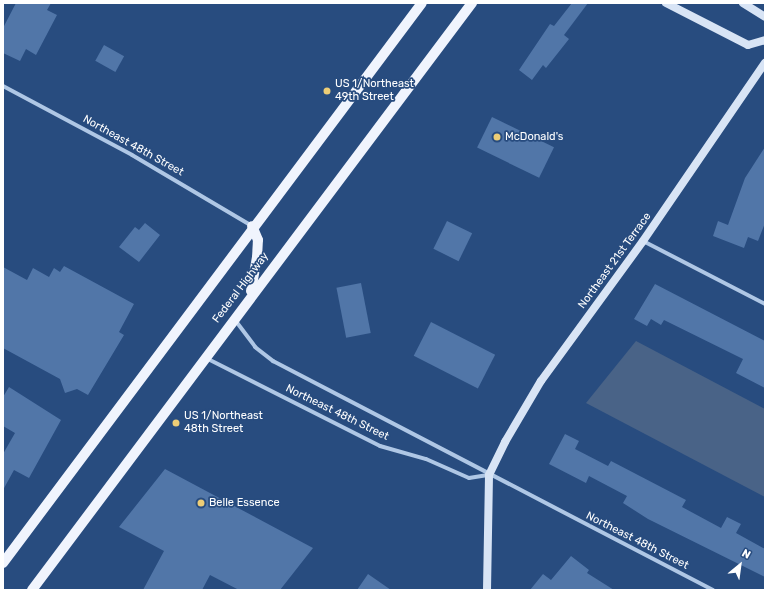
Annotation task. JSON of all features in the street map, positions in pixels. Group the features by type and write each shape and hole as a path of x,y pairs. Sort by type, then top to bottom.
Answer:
{"main road":[{"path":"3,563 252,226 422,3"},
{"name":"Federal Highway","path":"32,590 250,295 472,3"},
{"path":"250,295 258,258 258,240 252,226"}],"street":[{"path":"666,3 748,45 765,40"},
{"path":"743,3 765,17"},
{"name":"Northeast 21st Terrace","path":"489,475 541,380 643,241 765,63"},
{"name":"Northeast 48th Street","path":"3,86 132,155 252,226"},
{"path":"643,241 765,304"},
{"name":"Northeast 48th Street","path":"233,318 255,347 273,361 468,460 489,475 713,590"},
{"name":"Northeast 48th Street","path":"204,357 380,446 426,459 469,478 489,475"},
{"path":"487,590 489,475"}],"water":[{"path":"636,341 765,409 765,497 586,403"}],"building":[{"path":"16,3 51,3 47,10 57,15 36,55 26,49 20,61 3,53 3,28"},
{"path":"572,3 588,3 564,35 569,39 546,68 543,65 532,80 519,70 550,24 554,26"},
{"path":"104,45 124,56 115,72 95,61"},
{"path":"492,117 554,147 539,178 477,148"},
{"path":"765,147 765,223 758,241 748,237 744,248 713,236 718,221 728,225 745,178"},
{"path":"447,221 472,233 459,261 433,249"},
{"path":"145,223 160,235 139,262 119,247 135,227 139,230"},
{"path":"64,266 134,304 119,332 124,335 88,395 77,389 65,393 60,379 3,348 3,267 27,280 33,268 49,277 54,268 60,272"},
{"path":"361,283 371,333 346,338 336,288"},
{"path":"655,284 765,341 765,388 736,373 743,359 664,320 661,325 651,319 647,326 634,319"},
{"path":"431,322 495,355 478,389 414,356"},
{"path":"9,387 61,420 29,478 14,470 3,490 3,454 15,433 3,426 3,397"},
{"path":"565,434 579,441 575,449 608,466 611,461 686,500 682,507 721,528 727,517 741,524 736,533 765,549 765,577 648,519 623,503 627,496 589,476 586,483 549,464"},
{"path":"165,469 313,548 280,590 239,590 210,575 202,590 143,590 164,551 119,527"},
{"path":"571,556 589,570 587,573 614,590 530,590 543,574 551,580"},
{"path":"368,574 391,590 357,590"}],"place":[{"name":"US 1/Northeast 49th Street","path":"327,91"},
{"name":"McDonald's","path":"497,137"},
{"name":"US 1/Northeast 48th Street","path":"176,423"},
{"name":"Belle Essence","path":"201,503"}]}
